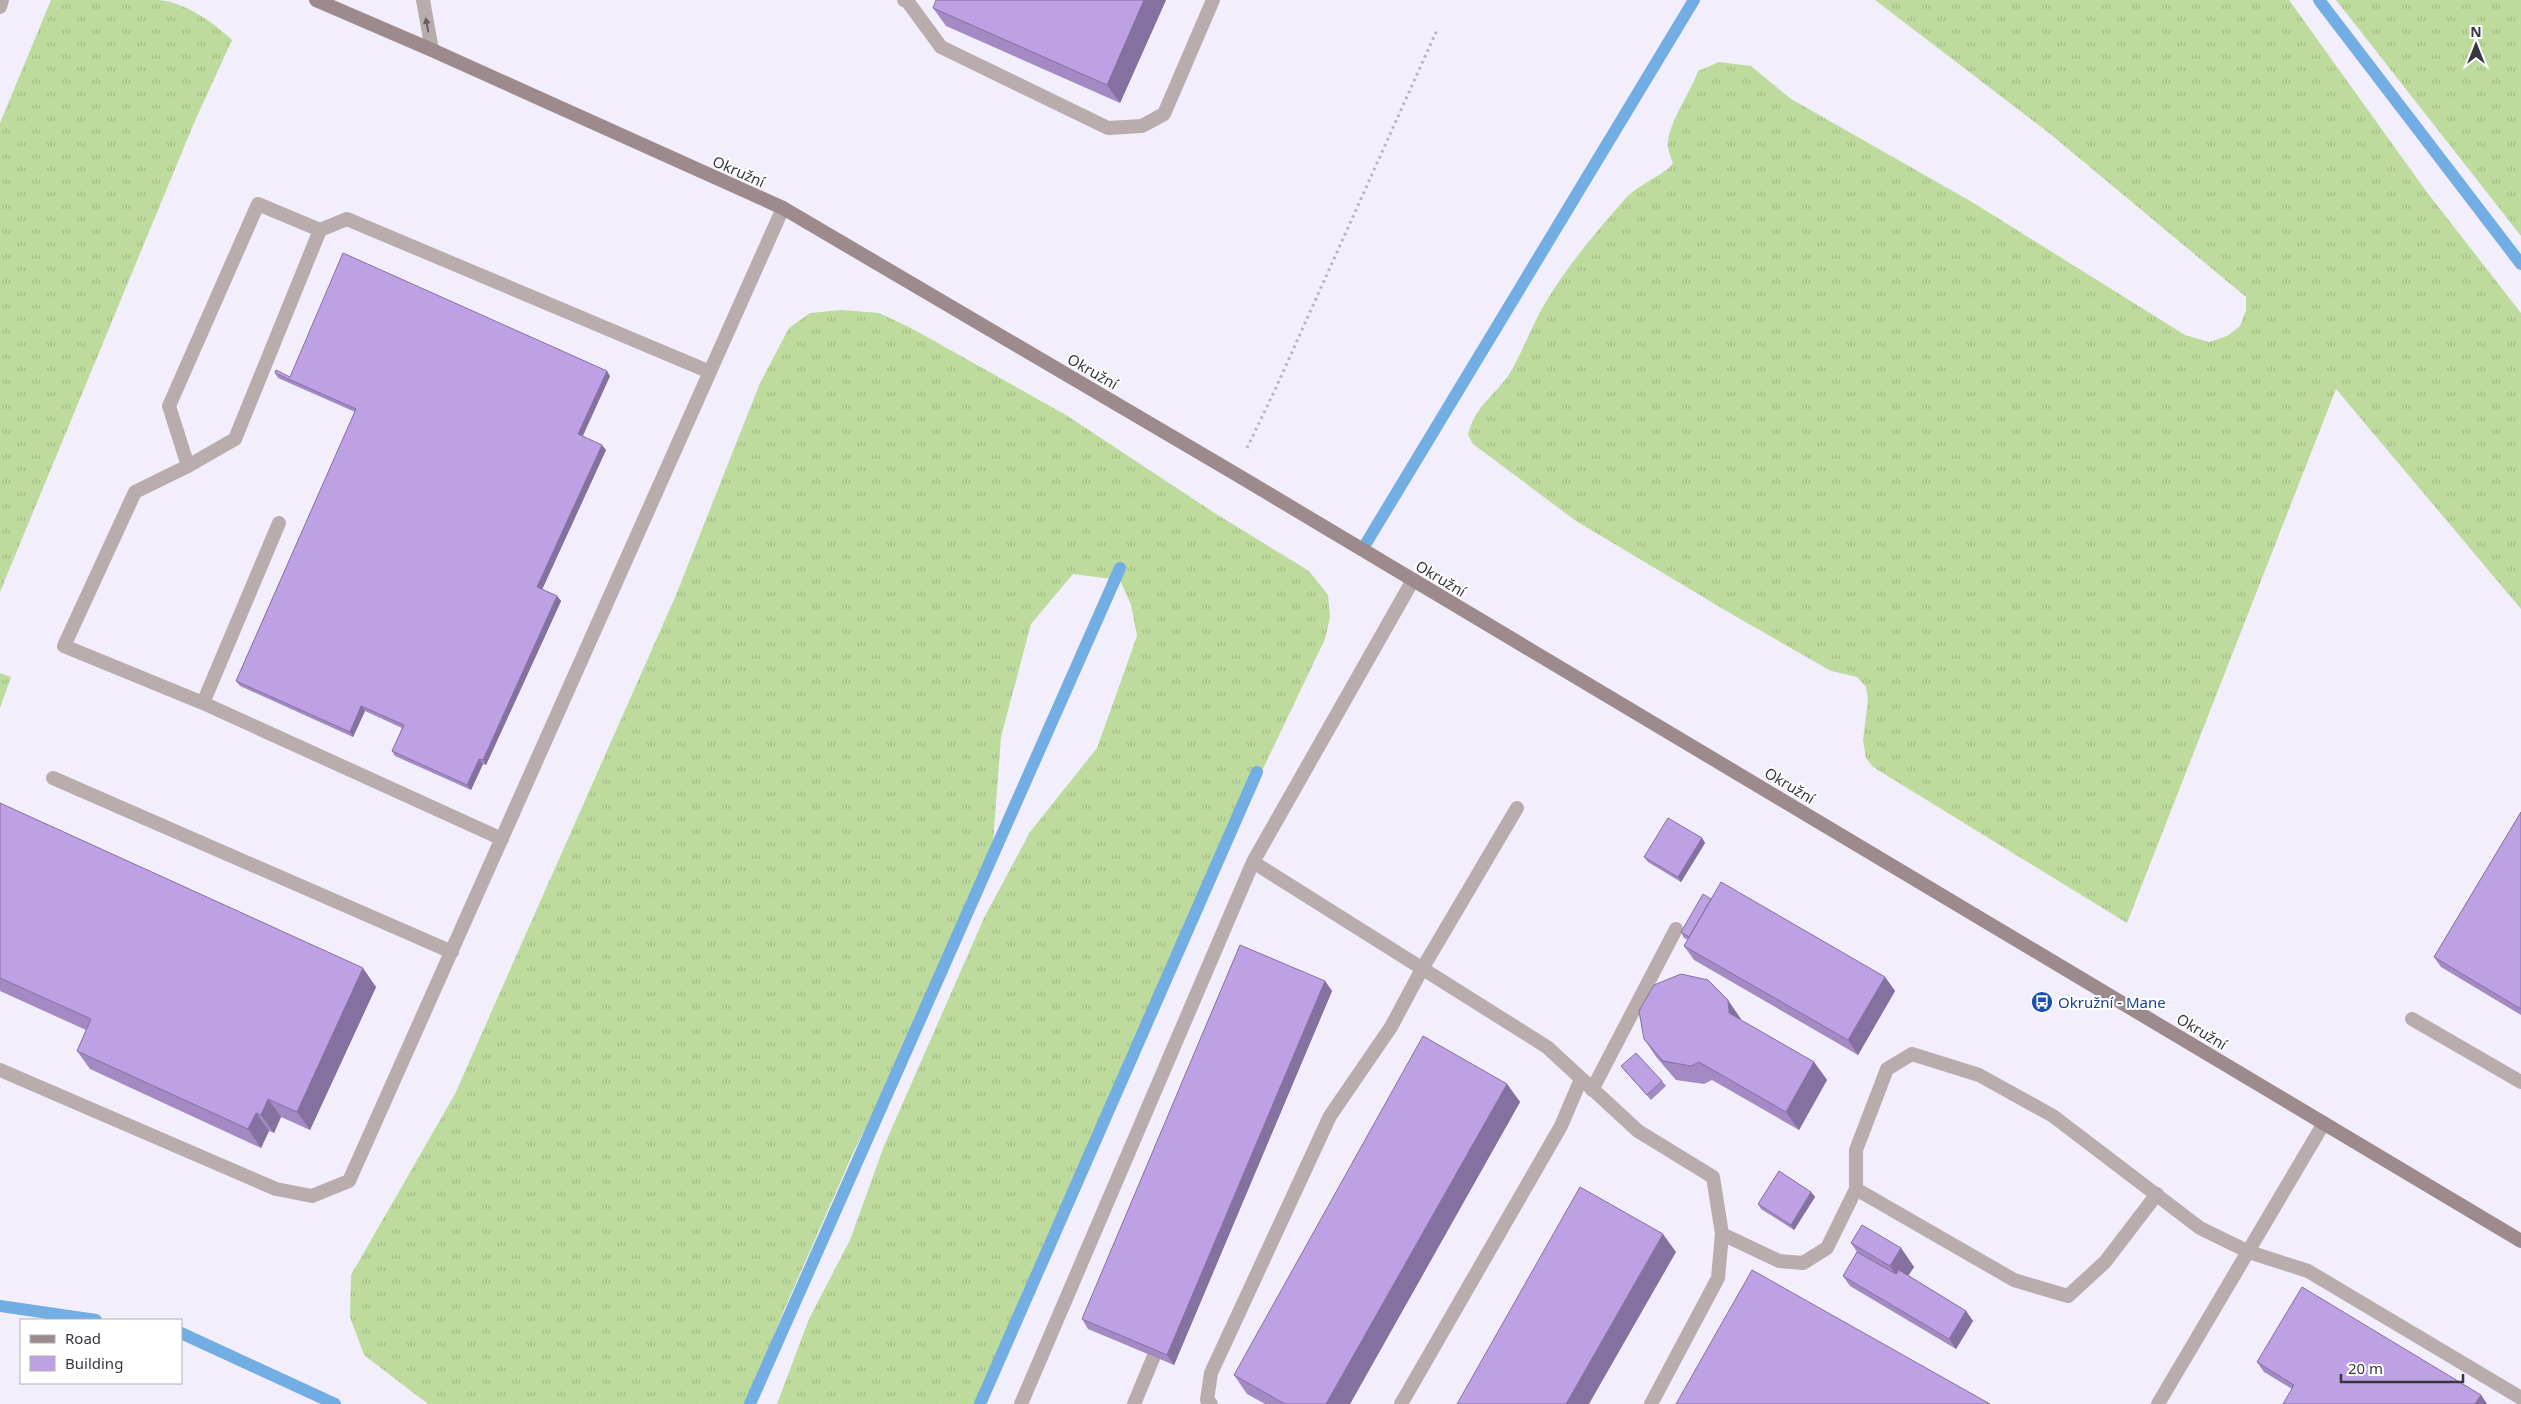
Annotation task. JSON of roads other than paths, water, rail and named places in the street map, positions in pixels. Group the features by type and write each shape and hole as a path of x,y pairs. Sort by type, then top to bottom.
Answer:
{"main road":[{"name":"Okružní","path":"316,0 432,50 783,208 1234,473 2521,1241"}],"lane":[{"path":"0,7 2,0"},
{"path":"423,0 432,50"},
{"path":"907,1 941,47 1108,128 1142,126 1164,114 1213,0"},
{"path":"188,466 169,406 258,204 320,230 347,219 710,372"},
{"path":"0,1070 276,1189 312,1196 349,1181 783,208"},
{"path":"320,230 235,438 188,466 134,492 64,646 203,703 502,838"},
{"path":"203,703 279,523"},
{"path":"1021,1404 1253,862 1413,580"},
{"path":"53,778 452,952"},
{"path":"1211,1404 1207,1400 1211,1373 1330,1116 1391,1027 1422,969 1517,808"},
{"path":"1253,862 1547,1047 1638,1131 1713,1177 1722,1234 1718,1278 1651,1404"},
{"path":"1592,1090 1676,929"},
{"path":"2412,1019 2521,1082"},
{"path":"1722,1234 1779,1261 1803,1263 1827,1248 1856,1189 1856,1150 1887,1069 1912,1054 1979,1075 2053,1116 2158,1194 2200,1228 2249,1252 2308,1271 2521,1398"},
{"path":"1401,1404 1560,1126 1581,1080"},
{"path":"2158,1404 2324,1122"},
{"path":"1856,1189 2014,1280 2068,1296 2105,1262 2158,1194"},
{"path":"1134,1404 1154,1356"}],"waterway":[{"path":"1365,545 1694,0"},
{"path":"2319,0 2521,264"},
{"path":"750,1404 1120,568"},
{"path":"980,1404 1257,772"},
{"path":"0,1306 89,1319"},
{"path":"182,1333 335,1404"}],"place":[{"name":"Okružní - Mane","path":"2042,1002"}]}
